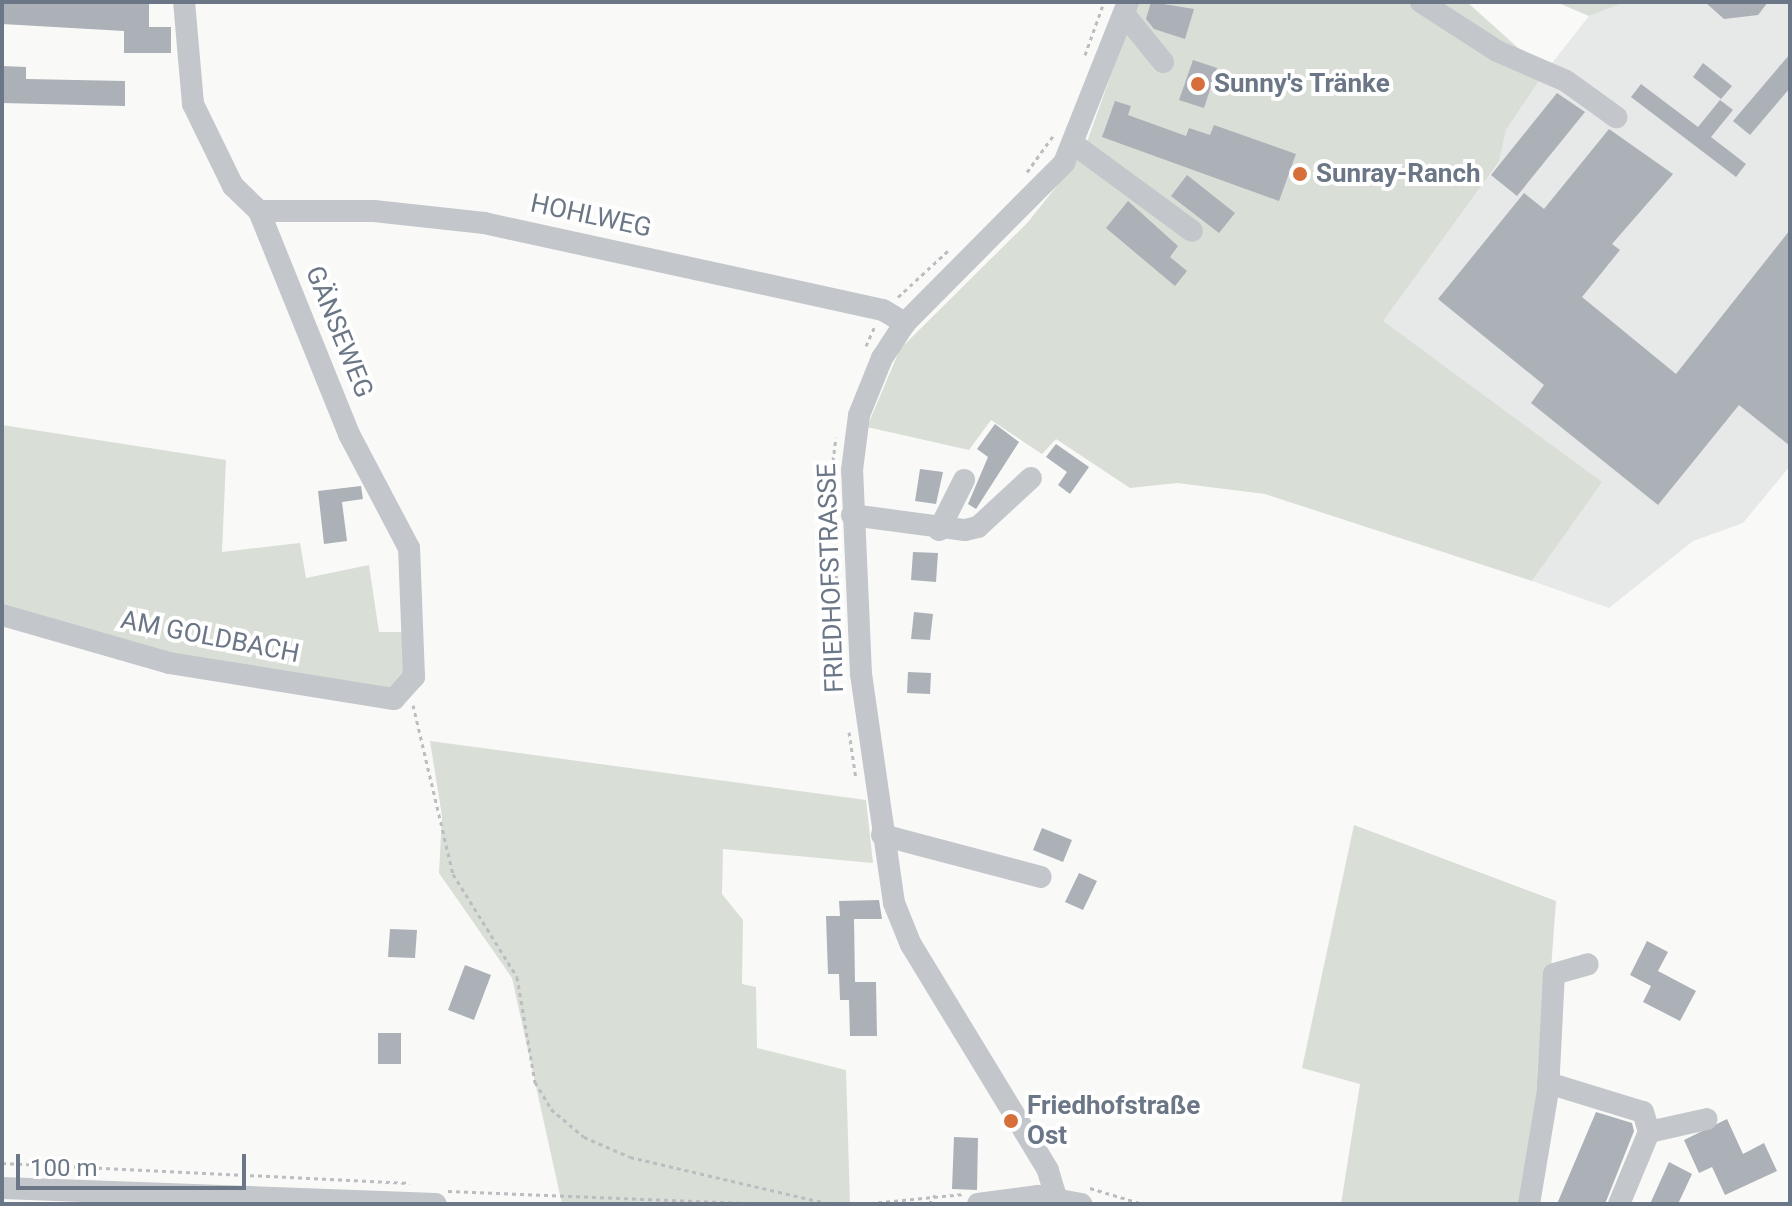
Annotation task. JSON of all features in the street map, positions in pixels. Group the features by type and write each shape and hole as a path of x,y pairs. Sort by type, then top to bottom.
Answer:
{"street":[{"name":"GÄNSEWEG","path":"184,2 193,104 233,186 259,211 349,434 409,548 416,598 408,690"},
{"path":"1421,2 1497,51 1566,81 1616,117"},
{"path":"1126,8 1163,62"},
{"name":"FRIEDHOFSTRASSE","path":"1055,1191 907,936 882,835 861,674 852,515 859,415 905,323 1023,208 1075,145 1126,8"},
{"path":"1075,145 1192,231"},
{"name":"HOHLWEG","path":"259,211 374,211 484,223 883,310 905,323"},
{"path":"852,515 939,530 978,527 1031,478"},
{"path":"939,530 964,480"},
{"name":"AM GOLDBACH","path":"2,615 169,663 394,699 408,690"},
{"path":"882,835 1041,877"},
{"path":"1529,1204 1548,1083 1554,974 1588,964"},
{"path":"1548,1083 1643,1112 1649,1132 1619,1204"},
{"path":"1649,1132 1707,1119"},
{"path":"2,1188 70,1197 436,1204"},
{"path":"978,1204 1055,1191 1081,1204"}],"path":[{"path":"1082,65 1104,2"},
{"path":"1022,177 1060,125"},
{"path":"883,310 961,239"},
{"path":"408,690 453,874 517,977 535,1082 551,1109 584,1137 630,1157 831,1204"},
{"path":"1055,1191 1108,1189 1143,1204"},
{"path":"862,1204 935,1195 929,1204"}],"shaded area":[{"path":"1137,2 1467,2 1545,72 1506,130 1499,162 1383,321 1602,482 1532,581 1265,494 1177,483 1130,488 1056,439 1042,454 991,420 969,450 867,427 900,349 1028,222 1083,153"},
{"path":"1556,2 1626,2 1589,16"},
{"path":"1626,2 1790,2 1790,466 1743,523 1693,541 1609,608 1532,581 1601,482 1382,321 1499,163 1506,130 1545,72 1589,16"},
{"path":"2,425 226,460 222,552 300,543 306,578 369,565 379,632 407,632 407,678 394,689 129,646 2,610"},
{"path":"430,741 866,800 873,863 723,849 722,894 743,920 742,984 756,987 757,1048 846,1070 850,1204 562,1204 512,978 439,873 442,816"},
{"path":"1354,825 1556,901 1542,1093 1523,1204 1341,1204 1360,1084 1302,1068"}],"building":[{"path":"2,2 149,2 149,27 171,27 171,53 124,53 124,31 2,24"},
{"path":"1151,2 1194,9 1185,39 1154,29 1146,19"},
{"path":"1705,2 1768,2 1758,15 1724,19"},
{"path":"1790,54 1790,88 1750,135 1733,121"},
{"name":"Sunny's Tränke","path":"1193,60 1217,68 1204,108 1179,100"},
{"path":"1703,63 1732,86 1721,99 1693,77"},
{"path":"2,66 26,67 26,79 125,81 125,106 2,103"},
{"path":"1641,84 1698,127 1720,100 1733,110 1711,137 1746,164 1736,177 1631,97"},
{"path":"1557,93 1585,112 1517,196 1491,175"},
{"path":"1115,101 1131,106 1128,115 1186,136 1189,128 1210,135 1214,125 1296,154 1279,201 1102,137"},
{"path":"1609,129 1673,174 1612,244 1620,250 1582,297 1676,374 1790,230 1790,446 1739,405 1658,505 1531,403 1544,385 1438,299 1524,193 1544,209"},
{"path":"1187,175 1235,213 1219,233 1171,196"},
{"path":"1128,201 1178,246 1170,257 1187,271 1175,286 1106,228"},
{"path":"995,424 1019,442 976,509 968,504 988,457 977,449"},
{"path":"1056,444 1089,467 1070,494 1058,485 1067,472 1046,457"},
{"path":"920,469 943,472 936,504 915,501"},
{"path":"361,486 363,499 342,502 347,541 324,544 318,491"},
{"path":"913,552 938,553 936,582 911,580"},
{"path":"914,612 933,614 930,640 911,639"},
{"path":"908,672 931,673 930,694 907,693"},
{"path":"1042,828 1072,840 1063,862 1033,850"},
{"path":"1079,873 1097,881 1083,910 1065,902"},
{"path":"879,900 882,919 854,919 855,982 876,982 877,1036 850,1036 849,1000 840,1000 839,974 828,974 826,916 840,916 839,901"},
{"path":"390,929 417,930 415,958 388,957"},
{"path":"1647,941 1668,952 1658,971 1696,991 1680,1021 1643,1002 1651,986 1630,975"},
{"path":"465,965 491,975 474,1020 448,1010"},
{"path":"378,1033 401,1033 401,1064 378,1064"},
{"path":"1596,1112 1632,1123 1634,1131 1605,1204 1557,1204"},
{"path":"1727,1119 1743,1154 1764,1143 1777,1171 1725,1195 1712,1167 1699,1173 1684,1140"},
{"path":"954,1137 978,1138 977,1190 952,1189"},
{"path":"1669,1162 1692,1174 1678,1204 1650,1204"}],"place":[{"name":"Sunny's Tränke","path":"1198,84"},
{"name":"Sunray-Ranch","path":"1300,174"},
{"name":"Friedhofstraße Ost","path":"1011,1121"}]}
